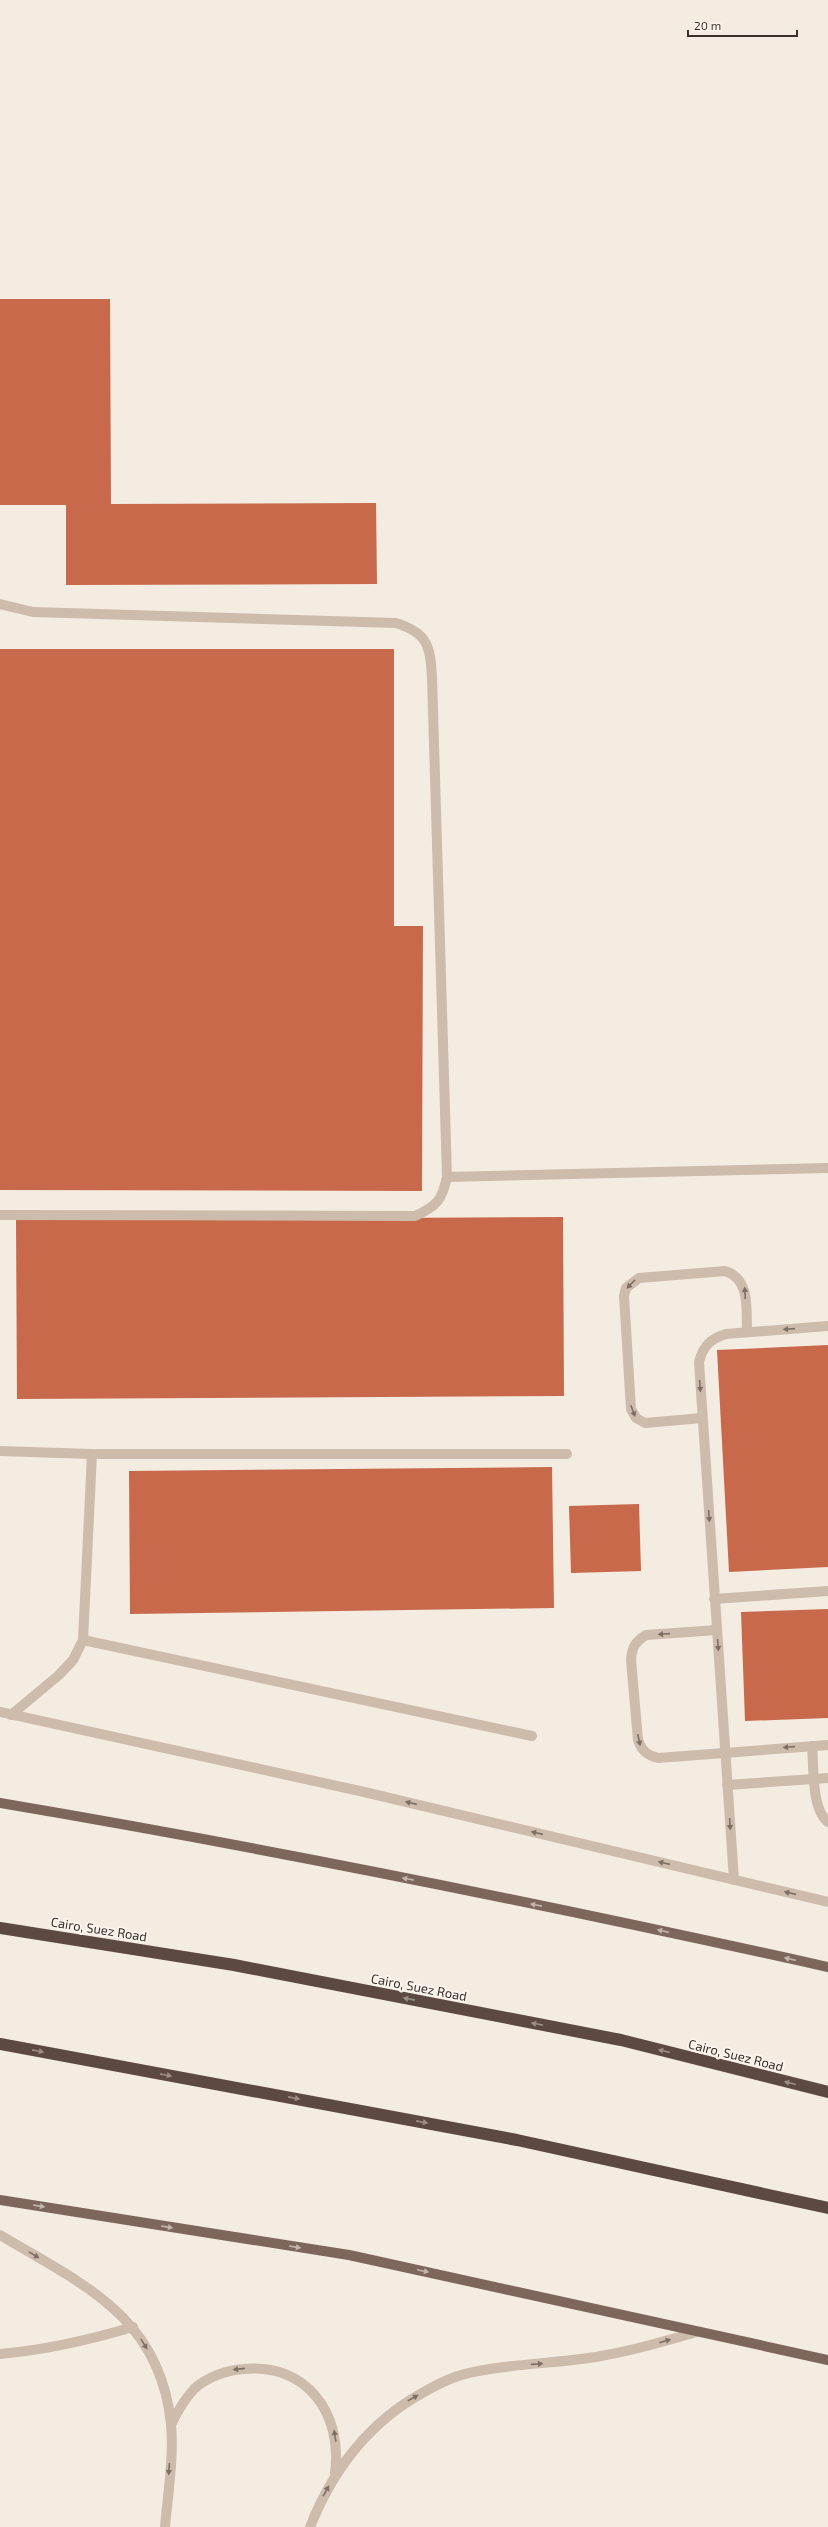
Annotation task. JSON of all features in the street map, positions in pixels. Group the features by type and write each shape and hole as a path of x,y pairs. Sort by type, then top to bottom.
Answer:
{"highway":[{"name":"Cairo, Suez Road","path":"0,1928 234,1965 621,2040 828,2092"},
{"path":"0,2044 517,2140 828,2208"}],"main road":[{"path":"0,1803 189,1835 642,1926 828,1967"},
{"path":"0,2200 349,2255 828,2360"}],"street":[{"path":"0,604 33,612 396,623 412,628 424,637 431,654 432,677 446,1177 443,1195 432,1208 415,1216 0,1215"},
{"path":"446,1177 828,1168"},
{"path":"702,1418 645,1423 636,1418 631,1409 624,1296 626,1288 639,1278 725,1271 733,1273 744,1286 747,1332"},
{"path":"734,1880 699,1362 702,1349 712,1338 726,1334 828,1326"},
{"path":"0,1451 92,1454 567,1454"},
{"path":"11,1715 59,1675 74,1660 83,1640 92,1454"},
{"path":"714,1599 828,1590"},
{"path":"717,1630 646,1635 637,1640 632,1649 631,1660 638,1740 641,1749 649,1756 658,1758 828,1745"},
{"path":"83,1640 532,1736"},
{"path":"0,1712 360,1791 828,1902"},
{"path":"812,1746 817,1804 820,1814 828,1822"},
{"path":"728,1785 828,1778"},
{"path":"0,2235 94,2291 133,2327 160,2374 167,2399 171,2425 165,2527"},
{"path":"0,2354 55,2347 133,2327"},
{"path":"310,2527 320,2501 334,2475 354,2447 378,2423 400,2406 435,2386 467,2373 504,2366 601,2356 697,2332"},
{"path":"171,2425 181,2406 195,2389 213,2377 234,2370 256,2368 277,2371 297,2380 314,2394 327,2412 335,2432 338,2453 334,2475"}],"building":[{"path":"0,299 110,299 111,504 376,503 377,584 66,585 66,505 0,505"},
{"path":"0,649 394,649 394,926 423,926 422,1191 0,1190"},
{"path":"563,1217 564,1396 17,1399 16,1220"},
{"path":"828,1345 828,1567 729,1572 717,1350"},
{"path":"552,1467 554,1608 130,1614 129,1471"},
{"path":"639,1504 641,1571 571,1573 569,1506"},
{"path":"828,1609 828,1718 745,1721 741,1612"}]}
